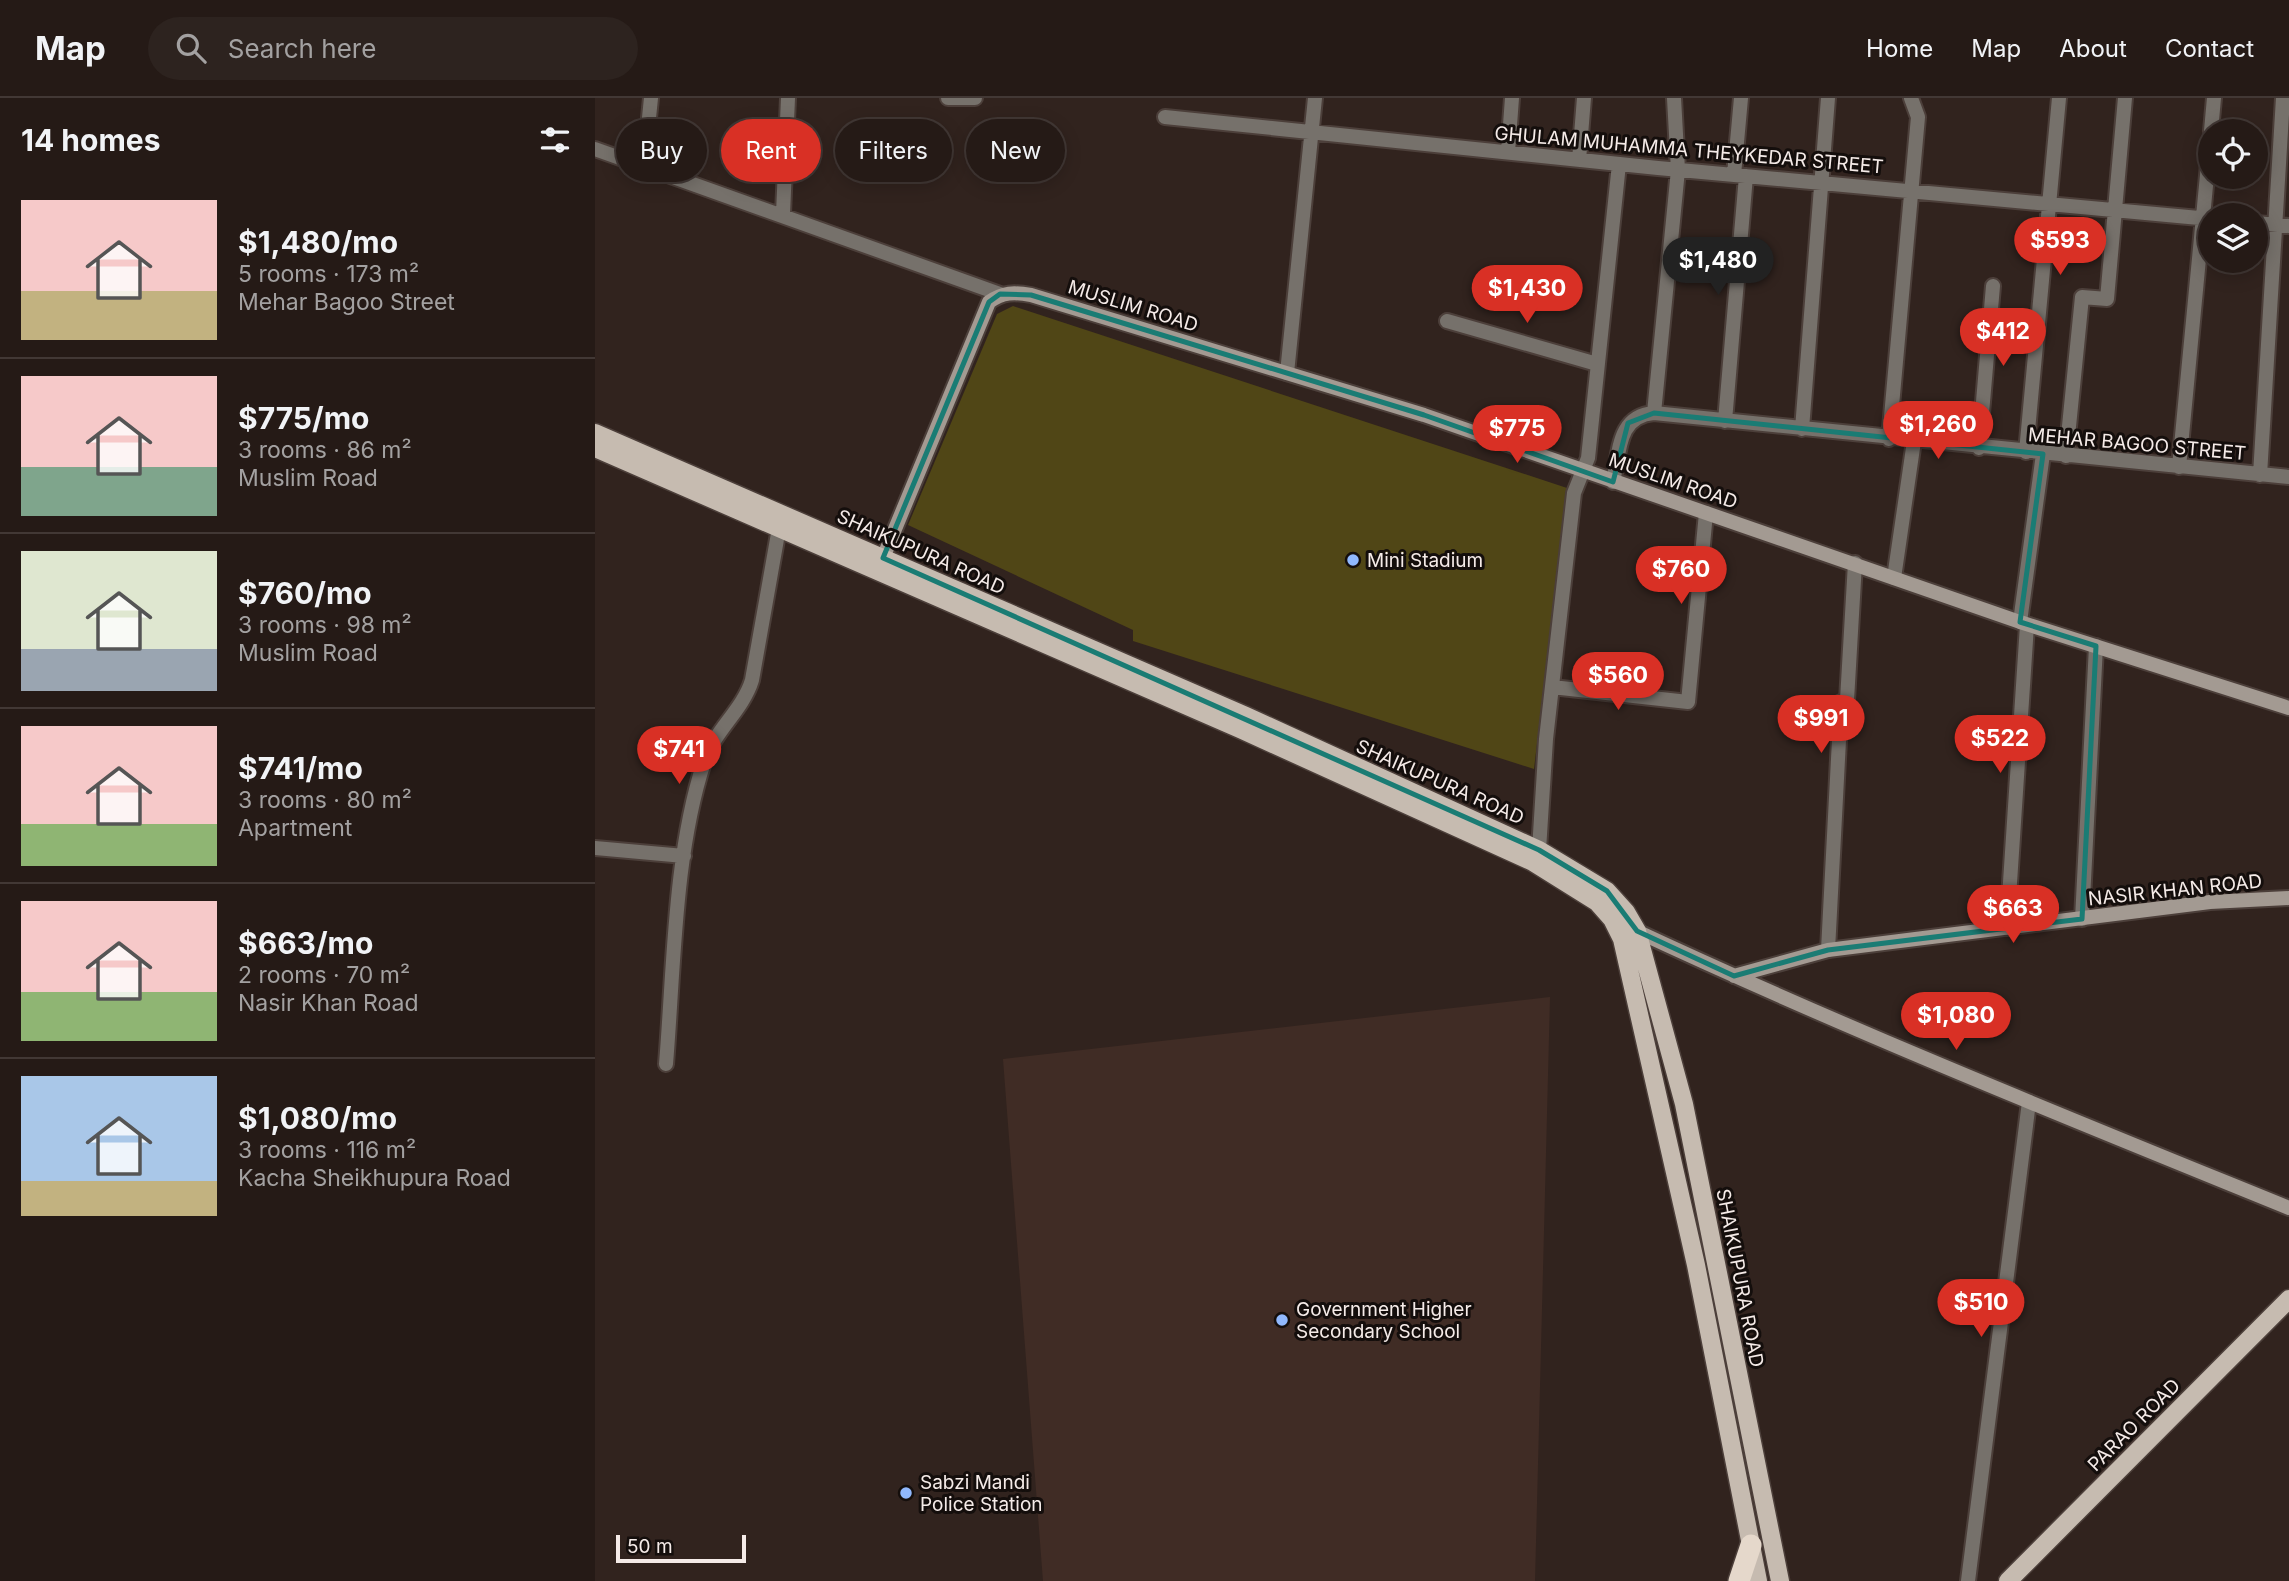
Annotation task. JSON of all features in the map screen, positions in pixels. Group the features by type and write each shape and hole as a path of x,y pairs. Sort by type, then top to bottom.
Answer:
{"highway":[{"path":"1739,1581 1751,1545"}],"main road":[{"name":"SHAIKUPURA ROAD","path":"595,433 1539,850 1607,891 1626,912 1637,931 1684,1104 1780,1581"},
{"name":"SHAIKUPURA ROAD","path":"595,448 1240,729 1533,863 1597,902 1612,919 1622,939 1696,1265 1758,1581"},
{"name":"PARAO ROAD","path":"2008,1581 2289,1299"}],"street":[{"path":"649,119 651,98"},
{"path":"783,214 788,98"},
{"path":"948,98 975,98"},
{"path":"1287,373 1315,98"},
{"path":"1508,152 1512,98"},
{"path":"1579,160 1584,98"},
{"path":"1613,482 1628,423 1640,414 1654,413 1678,170 1674,98"},
{"path":"1725,421 1740,176 1741,98"},
{"path":"1802,429 1828,98"},
{"path":"1889,439 1918,117 1911,98"},
{"path":"2026,452 2059,98"},
{"path":"2066,456 2082,297 2107,299 2125,98"},
{"path":"2212,119 2214,98"},
{"path":"2260,475 2283,226 2283,98"},
{"name":"GHULAM MUHAMMA THEYKEDAR STREET","path":"1165,117 1678,170 2198,217"},
{"name":"MUSLIM ROAD","path":"595,149 616,157"},
{"path":"1539,850 1552,687 1574,493 1585,470 1619,164"},
{"name":"MUSLIM ROAD","path":"688,182 1000,294 1031,295 1287,373 1585,470 2023,623 2289,708"},
{"path":"2179,467 2201,273"},
{"path":"1979,448 1993,286"},
{"path":"883,558 982,317 989,302 1000,294"},
{"path":"1447,321 1597,363"},
{"name":"MEHAR BAGOO STREET","path":"1654,413 1914,442 2289,477"},
{"path":"1894,578 1914,442"},
{"path":"2007,928 2023,623 2043,454"},
{"path":"1552,687 1688,702 1706,513"},
{"path":"666,1064 684,856 691,811 706,755 753,680 779,528"},
{"path":"1828,950 1841,702 1847,700 1855,563"},
{"path":"2082,919 2097,646"},
{"path":"595,848 684,856"},
{"name":"NASIR KHAN ROAD","path":"1734,976 1828,950 2210,902 2289,898"},
{"path":"1612,919 1734,976 2029,1102 2289,1208"},
{"path":"1968,1581 2029,1102"}],"highlighted area":[{"path":"1000,294 1031,295 1424,415 1613,482 1628,423 1654,413 2043,454 2020,622 2096,646 2082,919 1828,950 1734,976 1637,931 1607,891 1539,850 883,558 989,302"}],"shaded area":[{"path":"1013,306 1567,488 1534,769 1133,641 1133,630 908,525 997,314"},
{"name":"Government Higher Secondary School","path":"1550,997 1535,1581 1043,1581 1003,1059"}],"place":[{"name":"Mini Stadium","path":"1353,560"},
{"name":"Government Higher Secondary School","path":"1282,1320"},
{"name":"Sabzi Mandi Police Station","path":"906,1493"}]}
